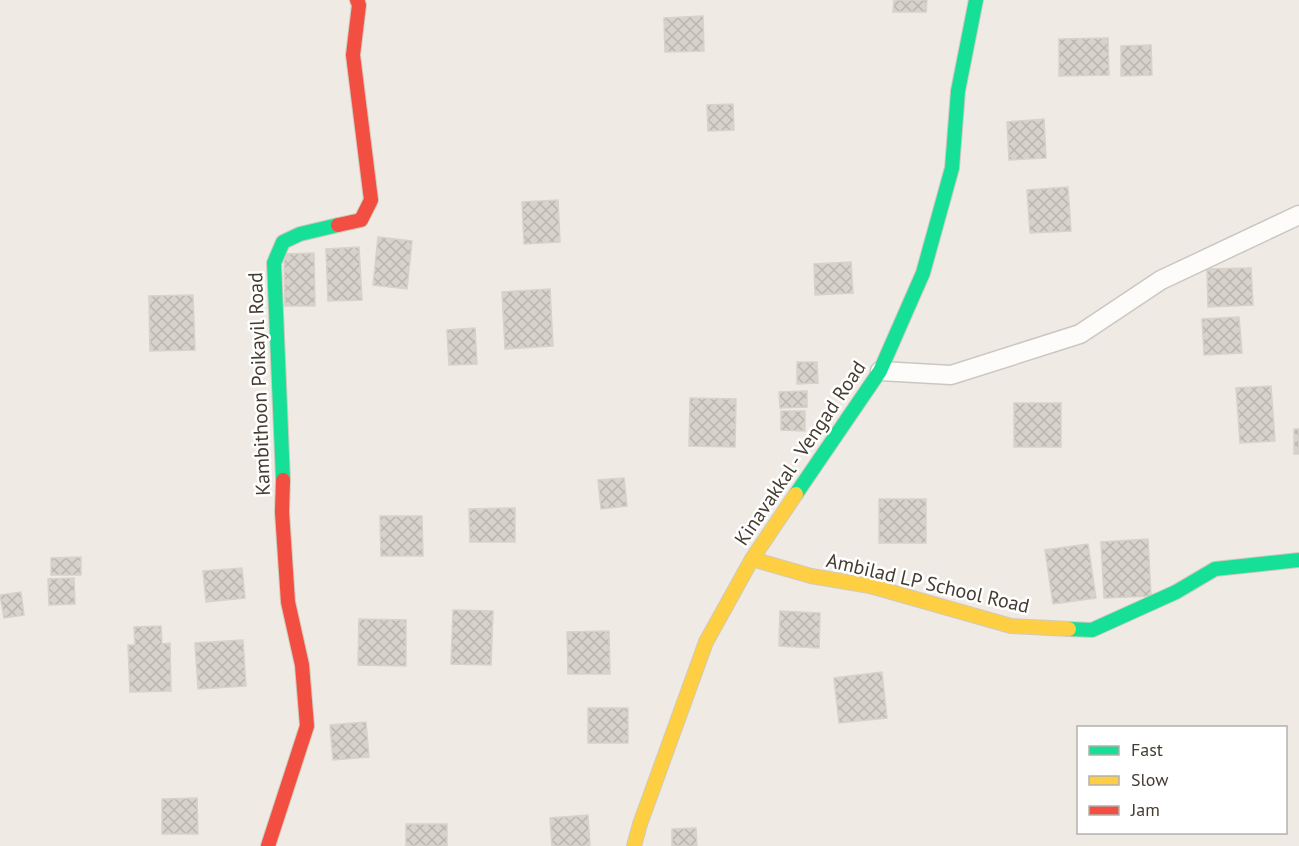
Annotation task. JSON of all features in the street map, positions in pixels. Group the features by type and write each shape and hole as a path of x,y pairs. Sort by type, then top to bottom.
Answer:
{"street":[{"name":"Kambithoon Poikayil Road","path":"268,846 307,726 302,665 288,602 286,579 274,263 283,242 300,234 361,220 371,200 353,55 357,0"},
{"name":"Kinavakkal - Vengad Road","path":"634,846 706,642 752,559 880,371 923,273 952,168 958,91 976,0"},
{"path":"880,371 951,375 1080,334 1161,280 1299,215"},
{"name":"Ambilad LP School Road","path":"752,559 811,576 870,586 1011,626 1092,630 1176,592 1215,569 1299,560"}],"building":[{"path":"894,0 927,0 926,12 893,12"},
{"path":"703,16 704,51 665,52 664,18"},
{"path":"1108,38 1109,75 1059,76 1059,39"},
{"path":"1151,45 1152,75 1121,76 1121,46"},
{"path":"733,104 734,130 708,131 707,105"},
{"path":"1044,119 1046,158 1009,160 1007,122"},
{"path":"1068,187 1071,231 1030,233 1027,190"},
{"path":"558,200 560,242 524,244 522,202"},
{"path":"378,237 412,241 407,289 373,285"},
{"path":"359,247 362,300 328,301 326,249"},
{"path":"314,253 315,306 285,306 284,254"},
{"path":"851,262 853,293 815,295 814,264"},
{"path":"1251,268 1253,305 1208,307 1207,269"},
{"path":"550,289 553,346 505,349 502,292"},
{"path":"193,295 195,350 150,351 149,296"},
{"path":"1239,317 1242,353 1204,355 1202,319"},
{"path":"475,328 477,364 449,365 447,330"},
{"path":"797,362 817,362 818,383 797,384"},
{"path":"1271,386 1275,441 1240,443 1236,388"},
{"path":"807,391 807,407 780,408 779,392"},
{"path":"690,398 736,399 735,447 689,446"},
{"path":"1014,403 1061,403 1061,447 1014,447"},
{"path":"781,411 805,411 805,431 781,430"},
{"path":"1294,429 1299,429 1299,454 1294,454"},
{"path":"624,478 627,506 601,509 598,480"},
{"path":"879,499 926,499 926,543 879,543"},
{"path":"515,508 515,542 470,542 469,509"},
{"path":"380,516 422,516 423,556 381,556"},
{"path":"1148,539 1151,596 1104,598 1101,542"},
{"path":"1088,544 1096,598 1053,604 1045,550"},
{"path":"81,557 81,575 51,575 51,558"},
{"path":"242,568 245,598 206,602 203,571"},
{"path":"74,578 75,604 49,605 48,579"},
{"path":"21,592 24,615 4,618 0,595"},
{"path":"453,610 493,611 491,665 451,664"},
{"path":"780,611 820,613 819,648 779,646"},
{"path":"359,619 406,620 406,666 358,665"},
{"path":"161,626 162,644 170,643 171,691 130,692 128,645 135,645 134,627"},
{"path":"609,631 610,674 568,674 567,632"},
{"path":"243,640 246,686 198,689 195,643"},
{"path":"882,672 887,718 839,723 834,678"},
{"path":"588,708 628,708 628,743 588,743"},
{"path":"366,722 369,757 333,760 330,725"},
{"path":"197,798 198,834 162,834 162,799"},
{"path":"588,815 590,846 552,846 550,818"},
{"path":"406,824 447,824 447,846 406,846"},
{"path":"696,828 697,846 672,846 672,829"}],"traffic: fast":[{"path":"796,494 880,371 923,273 952,168 958,91 976,0"},
{"path":"283,480 274,263 283,242 300,234 338,225"},
{"path":"1069,629 1092,630 1176,592 1215,569 1299,560"}],"traffic: slow":[{"path":"634,846 706,642 752,559 796,494"},
{"path":"752,559 811,576 870,586 1011,626 1069,629"}],"traffic: jam":[{"path":"338,225 361,220 371,200 353,55 359,5 357,0"},
{"path":"268,846 307,726 302,665 288,602 282,512 283,480"}]}
